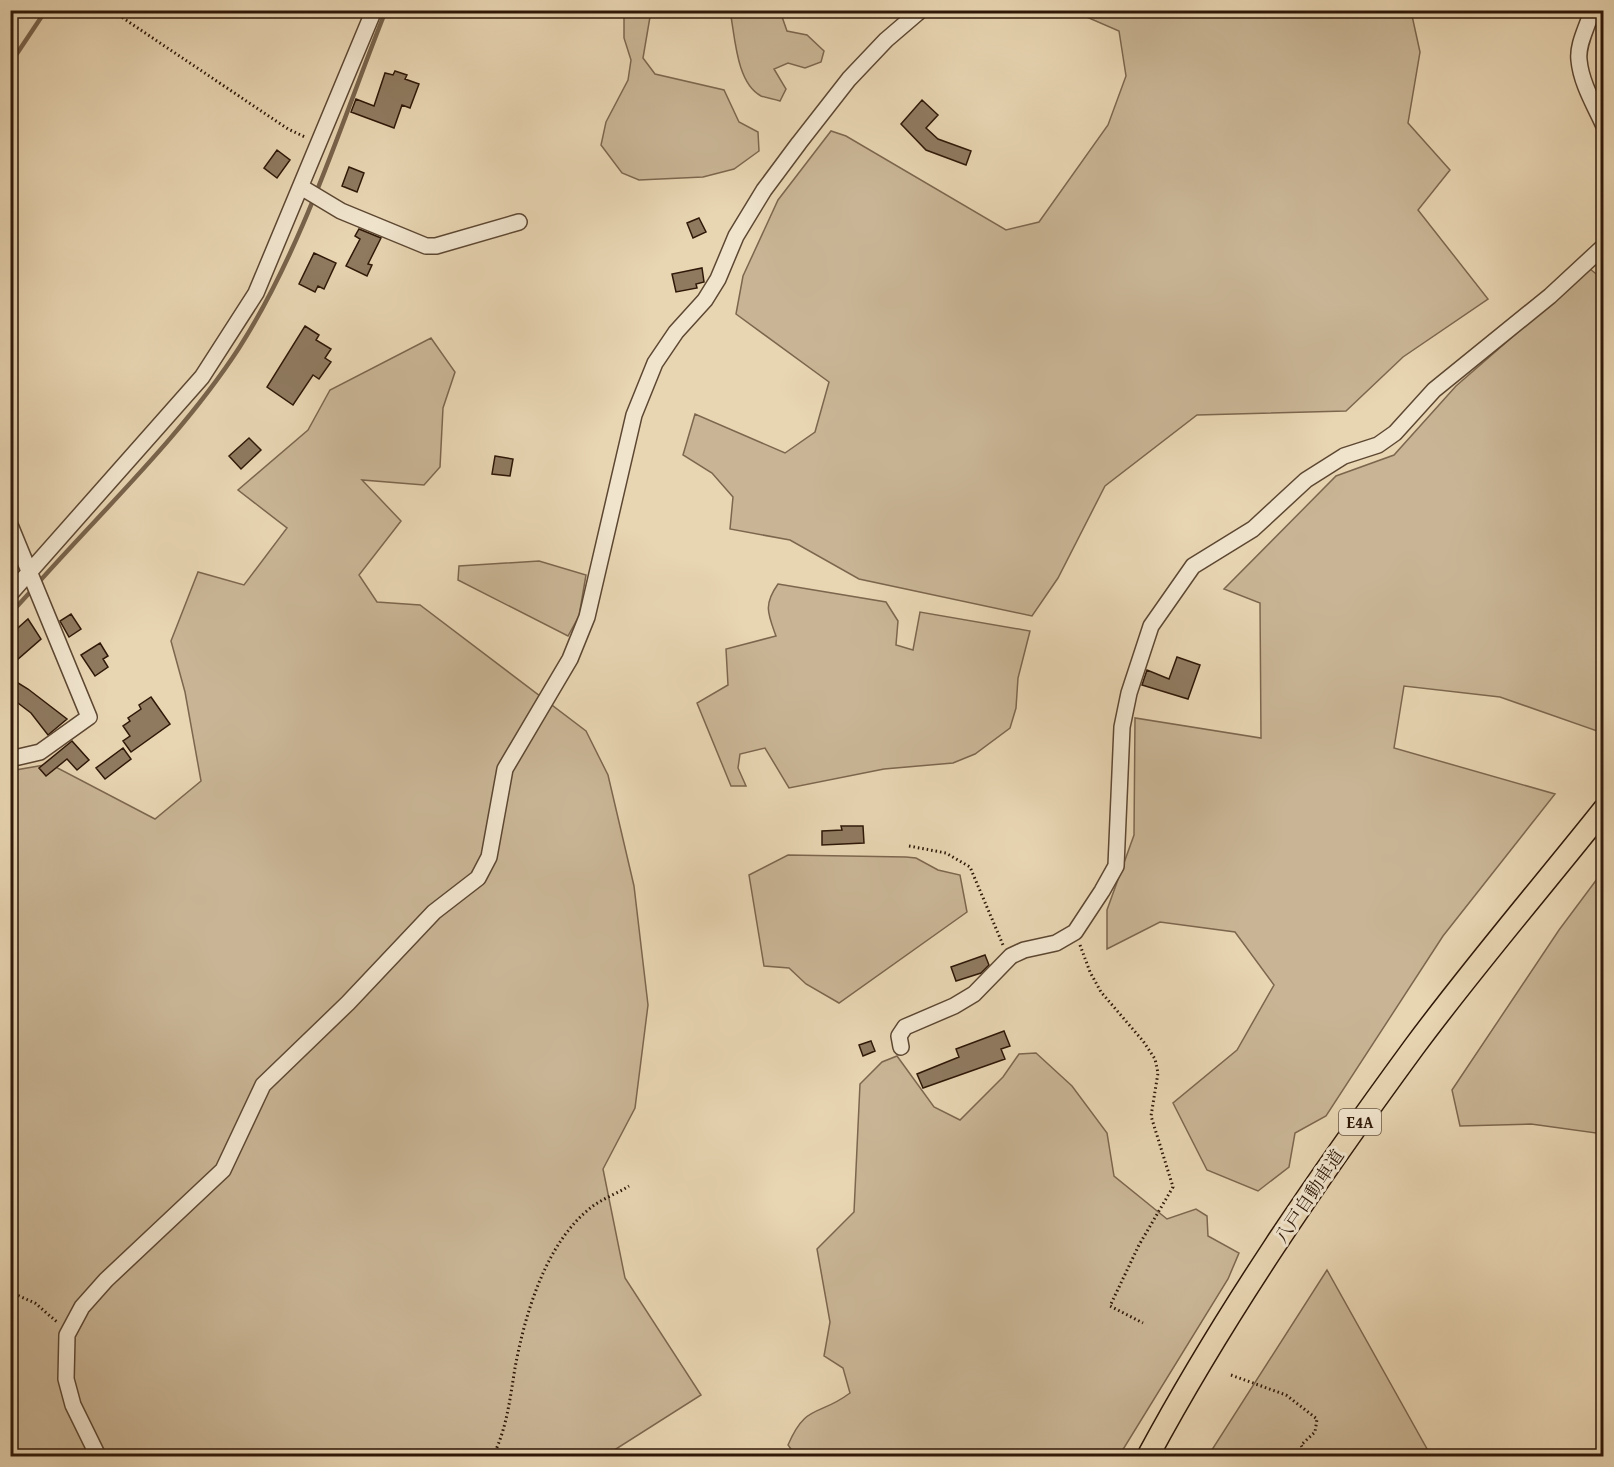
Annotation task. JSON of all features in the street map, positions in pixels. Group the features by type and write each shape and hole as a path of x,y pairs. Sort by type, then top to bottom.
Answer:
{"highway":[{"name":"八戸自動車道","path":"1148,1456 1255,1275 1323,1175 1416,1045 1604,809"}],"street":[{"path":"10,594 202,377 256,293 374,10"},
{"path":"98,1456 73,1405 66,1379 67,1335 82,1307 106,1280 223,1170 263,1085 348,1003 434,912 478,878 489,857 505,770 570,659 587,617 634,415 655,363 676,332 705,300 718,279 736,236 764,190 799,143 849,79 886,40 921,10"},
{"path":"1592,10 1581,42 1579,59 1586,86 1604,126"},
{"path":"301,187 341,211 426,246 436,246 519,222"},
{"path":"901,1047 899,1036 905,1027 954,1006 974,994 1011,956 1024,950 1056,944 1075,932 1116,866 1122,727 1138,660 1151,626 1193,566 1253,529 1305,480 1344,456 1378,445 1395,433 1434,390 1550,296 1604,246"},
{"path":"10,525 88,717 40,752 10,759"}],"path":[{"path":"111,10 288,129 319,144"},
{"path":"909,846 946,853 970,867 998,938 1011,956"},
{"path":"1075,932 1090,972 1101,992 1143,1041 1155,1059 1158,1073 1151,1116 1173,1187 1138,1245 1110,1306 1143,1323"},
{"path":"493,1456 506,1420 528,1306 542,1278 574,1225 593,1207 629,1186"},
{"path":"10,1293 23,1296 50,1313 67,1335"},
{"path":"1231,1375 1286,1395 1317,1419 1316,1432 1301,1445 1307,1456"}],"shaded area":[{"path":"624,11 651,11 643,58 655,74 724,90 739,122 758,132 759,151 734,169 703,177 639,180 622,173 601,145 606,122 628,80 631,60 624,38"},
{"path":"730,11 780,11 787,31 807,35 824,51 821,62 805,68 788,63 774,69 786,89 780,101 761,96 746,81 735,45"},
{"path":"1082,11 1411,11 1420,52 1408,123 1450,170 1418,210 1488,299 1403,357 1346,411 1197,415 1105,486 1058,578 1032,616 859,579 790,540 730,529 733,497 712,473 683,455 695,414 785,453 815,432 829,382 736,314 743,276 778,200 831,131 846,136 1006,230 1039,222 1108,125 1126,76 1119,31 1082,15"},
{"path":"1590,269 1604,280 1603,725 1597,731 1500,697 1404,686 1394,748 1555,794 1443,936 1326,1116 1295,1133 1289,1167 1258,1191 1207,1170 1173,1103 1237,1050 1274,985 1235,932 1160,922 1107,949 1107,910 1134,835 1135,718 1261,738 1260,603 1224,589 1336,476 1394,455 1456,386"},
{"path":"431,338 455,372 443,408 440,467 424,485 362,480 401,521 359,575 377,602 420,605 586,731 608,775 634,886 648,1005 635,1108 603,1169 625,1278 701,1395 605,1456 11,1456 10,771 50,764 155,819 201,781 185,692 171,641 198,572 244,585 287,528 238,490 308,430 330,390"},
{"path":"539,561 586,575 579,616 568,636 458,580 459,566"},
{"path":"778,584 886,602 898,621 896,645 913,650 920,612 1030,631 1018,678 1016,708 1010,728 975,754 953,763 884,769 789,788 765,748 740,754 738,768 746,786 731,786 697,703 728,685 726,649 776,636 768,610 770,598"},
{"path":"788,855 916,858 938,870 960,875 967,912 839,1003 806,984 789,968 764,966 749,875"},
{"path":"1603,871 1603,1134 1531,1124 1460,1126 1452,1090 1559,930"},
{"path":"1036,1053 1072,1086 1107,1133 1114,1176 1167,1219 1196,1209 1207,1216 1208,1236 1239,1253 1228,1279 1119,1456 796,1456 788,1445 807,1416 850,1393 843,1368 824,1356 830,1322 817,1249 854,1212 860,1084 882,1062 897,1056 934,1107 960,1120 1003,1077 1019,1054"},
{"path":"1327,1270 1431,1456 1208,1456"}],"building":[{"path":"395,71 407,75 405,79 419,84 410,108 402,105 394,128 351,112 356,99 374,106 385,73 393,75"},
{"path":"922,100 938,115 926,128 938,139 971,151 966,165 926,150 901,124"},
{"path":"277,150 290,160 277,178 264,168"},
{"path":"349,167 364,173 357,192 342,186"},
{"path":"699,218 706,232 693,238 687,223"},
{"path":"359,229 381,238 368,264 372,265 367,276 346,266 360,239 355,236"},
{"path":"314,253 336,263 324,289 318,286 315,292 299,284"},
{"path":"702,268 704,282 696,284 697,288 676,292 672,274"},
{"path":"305,326 319,335 316,340 331,349 325,358 331,362 319,379 313,375 293,405 267,387"},
{"path":"249,438 261,450 241,469 229,456"},
{"path":"495,456 513,459 510,476 492,474"},
{"path":"71,614 81,629 69,637 60,621"},
{"path":"28,619 41,639 10,666 10,635"},
{"path":"100,643 108,656 103,659 108,667 95,676 81,655"},
{"path":"1177,657 1200,665 1188,699 1142,685 1147,670 1169,679"},
{"path":"10,678 67,719 48,735 31,713 10,697"},
{"path":"151,697 170,724 131,752 123,741 130,736 123,726 130,721 128,718 141,709 139,705"},
{"path":"72,741 89,760 77,770 67,759 46,776 39,768"},
{"path":"123,748 131,759 105,779 96,768"},
{"path":"841,826 863,826 864,843 822,845 822,831 842,830"},
{"path":"985,955 989,965 981,973 956,981 951,967"},
{"path":"1004,1031 1010,1046 1001,1049 1005,1059 923,1088 917,1074 959,1057 956,1049"},
{"path":"871,1041 875,1051 863,1056 859,1045"}],"waterway":[{"path":"10,64 46,10"},
{"path":"38,583 169,440 217,380 239,348 262,309 302,226 386,10"},
{"path":"10,614 32,590"}]}
